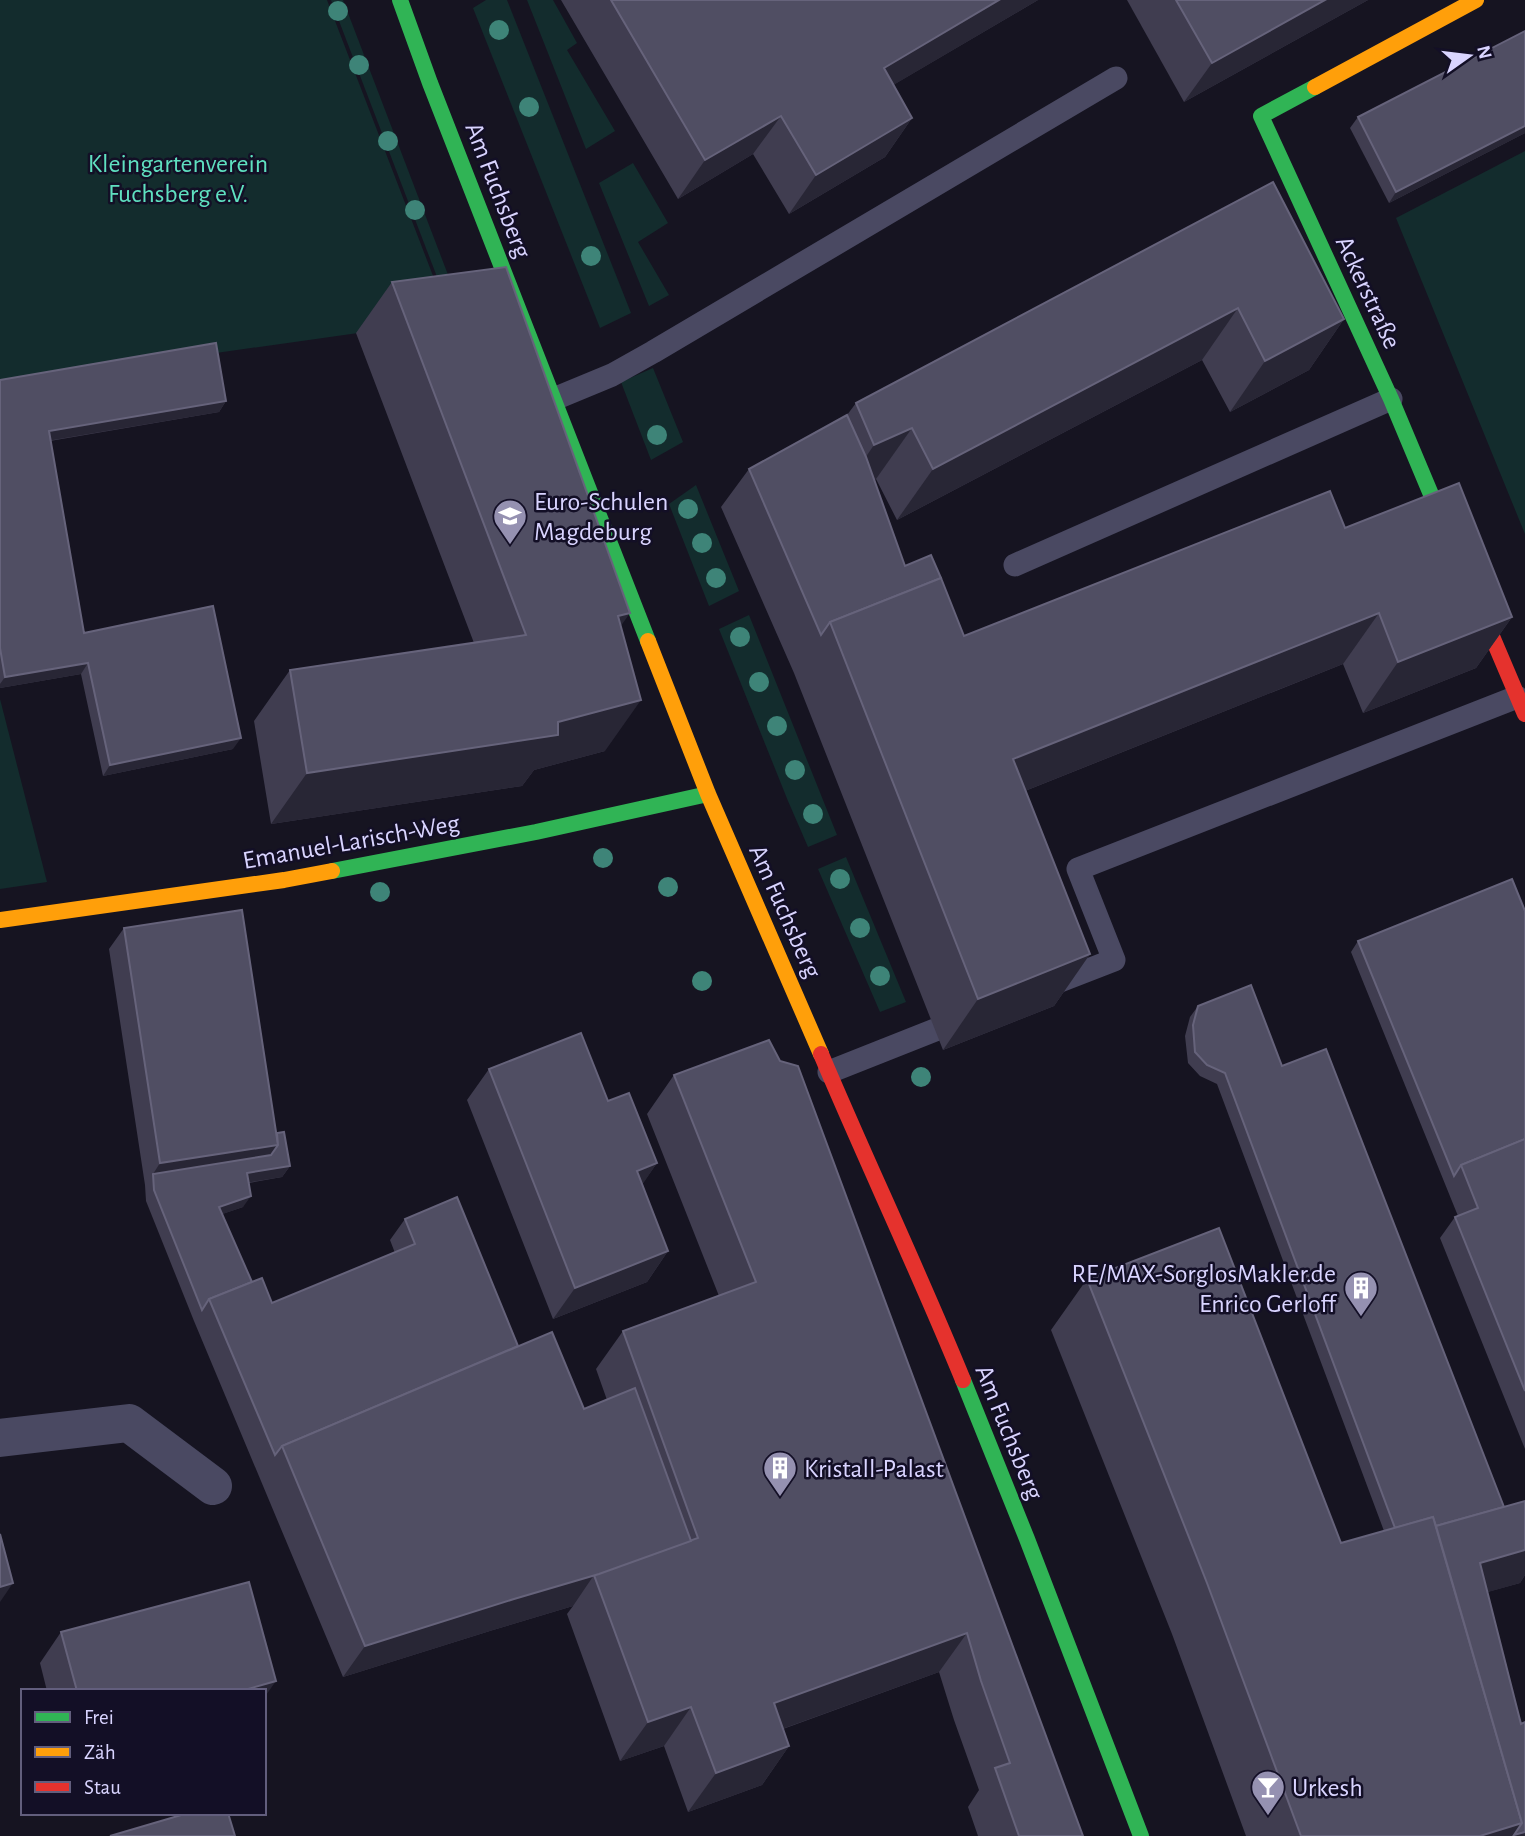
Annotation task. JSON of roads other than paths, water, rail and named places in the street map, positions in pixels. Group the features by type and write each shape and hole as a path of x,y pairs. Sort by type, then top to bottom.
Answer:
{"main road":[{"name":"Am Fuchsberg","path":"400,0 708,794 940,1324 1027,1539 1141,1836"},
{"name":"Ackerstraße","path":"1459,560 1391,400 1261,116 1476,0"},
{"path":"1470,585 1521,706"},
{"name":"Emanuel-Larisch-Weg","path":"0,920 284,880 536,832 708,794"}],"street":[{"path":"0,1438 129,1423 213,1486"}],"lane":[{"path":"554,399 612,375 653,352 1116,78"},
{"path":"1015,565 1391,400"},
{"path":"1047,986 1114,960 1078,869 1521,706"},
{"path":"829,1072 935,1030"}],"place":[{"name":"Euro-Schulen Magdeburg","path":"510,546"},
{"name":"RE/MAX-SorglosMakler.de Enrico Gerloff","path":"1361,1318"},
{"name":"Kristall-Palast","path":"780,1498"},
{"name":"Urkesh","path":"1268,1817"}],"park label":[{"name":"Kleingartenverein Fuchsberg e.V.","path":"178,178"}]}
